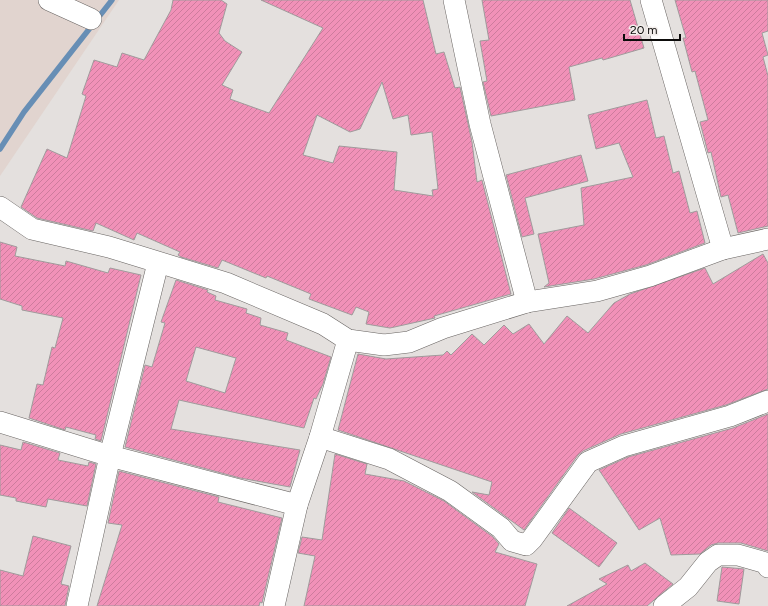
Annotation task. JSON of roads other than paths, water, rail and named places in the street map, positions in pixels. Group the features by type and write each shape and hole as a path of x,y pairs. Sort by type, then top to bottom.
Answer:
{"street":[{"path":"50,0 91,19"},
{"path":"454,0 480,124 527,302"},
{"path":"651,0 723,249"},
{"path":"0,207 32,229 109,247 226,283 323,324 348,340 384,345 409,342 443,328 527,302 597,291 650,276 723,249 768,239"},
{"path":"77,606 110,456 158,263"},
{"path":"274,606 297,505 320,437 348,340"},
{"path":"320,437 395,462 450,491 501,528 512,541 526,545 532,540 588,462 624,446 730,416 768,401"},
{"path":"0,422 110,456 297,505"},
{"path":"664,606 688,587 708,562 718,555 738,555 766,563 768,567"}],"waterway":[{"path":"0,149 24,112 112,0"}]}
